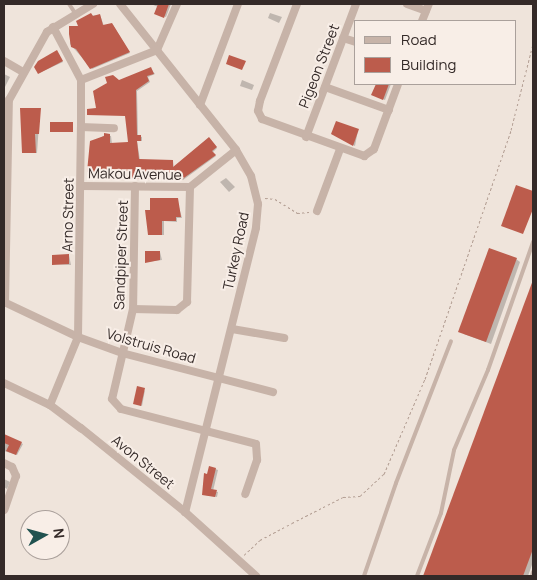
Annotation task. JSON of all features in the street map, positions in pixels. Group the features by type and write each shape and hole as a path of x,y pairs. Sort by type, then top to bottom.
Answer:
{"street":[{"path":"4,303 8,107 38,43 53,26 93,4"},
{"name":"Turkey Road","path":"120,4 236,150 251,176 257,199 256,228 185,512"},
{"path":"82,80 157,50 177,4"},
{"path":"200,105 238,4"},
{"path":"297,4 258,111 265,121 358,156 372,152 398,85"},
{"name":"Pigeon Street","path":"306,137 356,4"},
{"path":"407,4 428,7 422,20"},
{"name":"Arno Street","path":"50,405 78,337 82,127 82,80 53,26"},
{"path":"343,38 354,41"},
{"path":"4,61 23,72"},
{"path":"325,87 388,110"},
{"path":"82,127 114,128"},
{"path":"317,211 340,149"},
{"name":"Makou Avenue","path":"81,186 190,187 236,150"},
{"name":"Sandpiper Street","path":"135,186 133,309 112,390 112,399 117,406 205,431"},
{"path":"133,309 177,310 187,302 190,187"},
{"name":"Volstruis Road","path":"4,303 78,337 122,353 273,392"},
{"path":"232,329 284,338"},
{"name":"Avon Street","path":"4,383 50,405 185,512 240,559 256,576"},
{"path":"205,431 254,442 258,447 252,480 245,494"},
{"path":"4,463 16,472 15,484 4,510"}],"lane":[{"path":"69,4 74,13"},
{"path":"417,576 441,513 454,450 488,370 533,242"},
{"path":"364,576 396,483 451,341"},
{"path":"532,576 533,572"}],"path":[{"path":"240,559 260,540 292,523 343,498 360,496 384,474 426,379 511,130 533,44"},
{"path":"257,199 275,199 297,213 317,211"}],"building":[{"path":"158,4 169,4 164,18 154,14"},
{"path":"91,13 93,16 100,14 103,25 112,23 130,52 90,69 76,49 71,47 69,26 78,26 76,21"},
{"path":"57,50 63,61 38,74 34,67 38,61"},
{"path":"229,55 246,61 242,70 226,64"},
{"path":"151,67 154,74 147,76 149,81 136,90 137,135 141,135 141,141 137,141 139,159 173,160 173,167 209,137 217,147 212,151 216,155 181,180 175,180 175,172 154,173 153,179 132,179 132,171 115,171 115,177 103,179 103,173 87,172 90,141 104,136 104,133 110,134 110,143 128,142 125,116 87,115 87,109 96,108 93,91 107,83 105,77 113,75 119,80"},
{"path":"376,85 389,85 383,100 371,95"},
{"path":"20,108 41,108 39,134 35,134 36,153 22,153"},
{"path":"336,121 359,129 353,146 331,134"},
{"path":"50,122 73,122 73,132 50,132"},
{"path":"516,185 533,191 533,209 523,234 501,226"},
{"path":"150,198 178,198 181,217 176,217 176,221 162,221 162,235 148,235 145,210 150,210"},
{"path":"489,248 517,258 486,342 458,332"},
{"path":"145,251 160,251 160,260 145,263"},
{"path":"69,254 69,264 52,265 52,255"},
{"path":"533,280 533,549 523,576 423,576"},
{"path":"137,386 145,388 141,406 133,404"},
{"path":"4,434 22,442 16,455 6,451 9,445 4,443"},
{"path":"209,466 216,468 211,489 217,490 215,497 202,495 204,473 207,474"}]}
